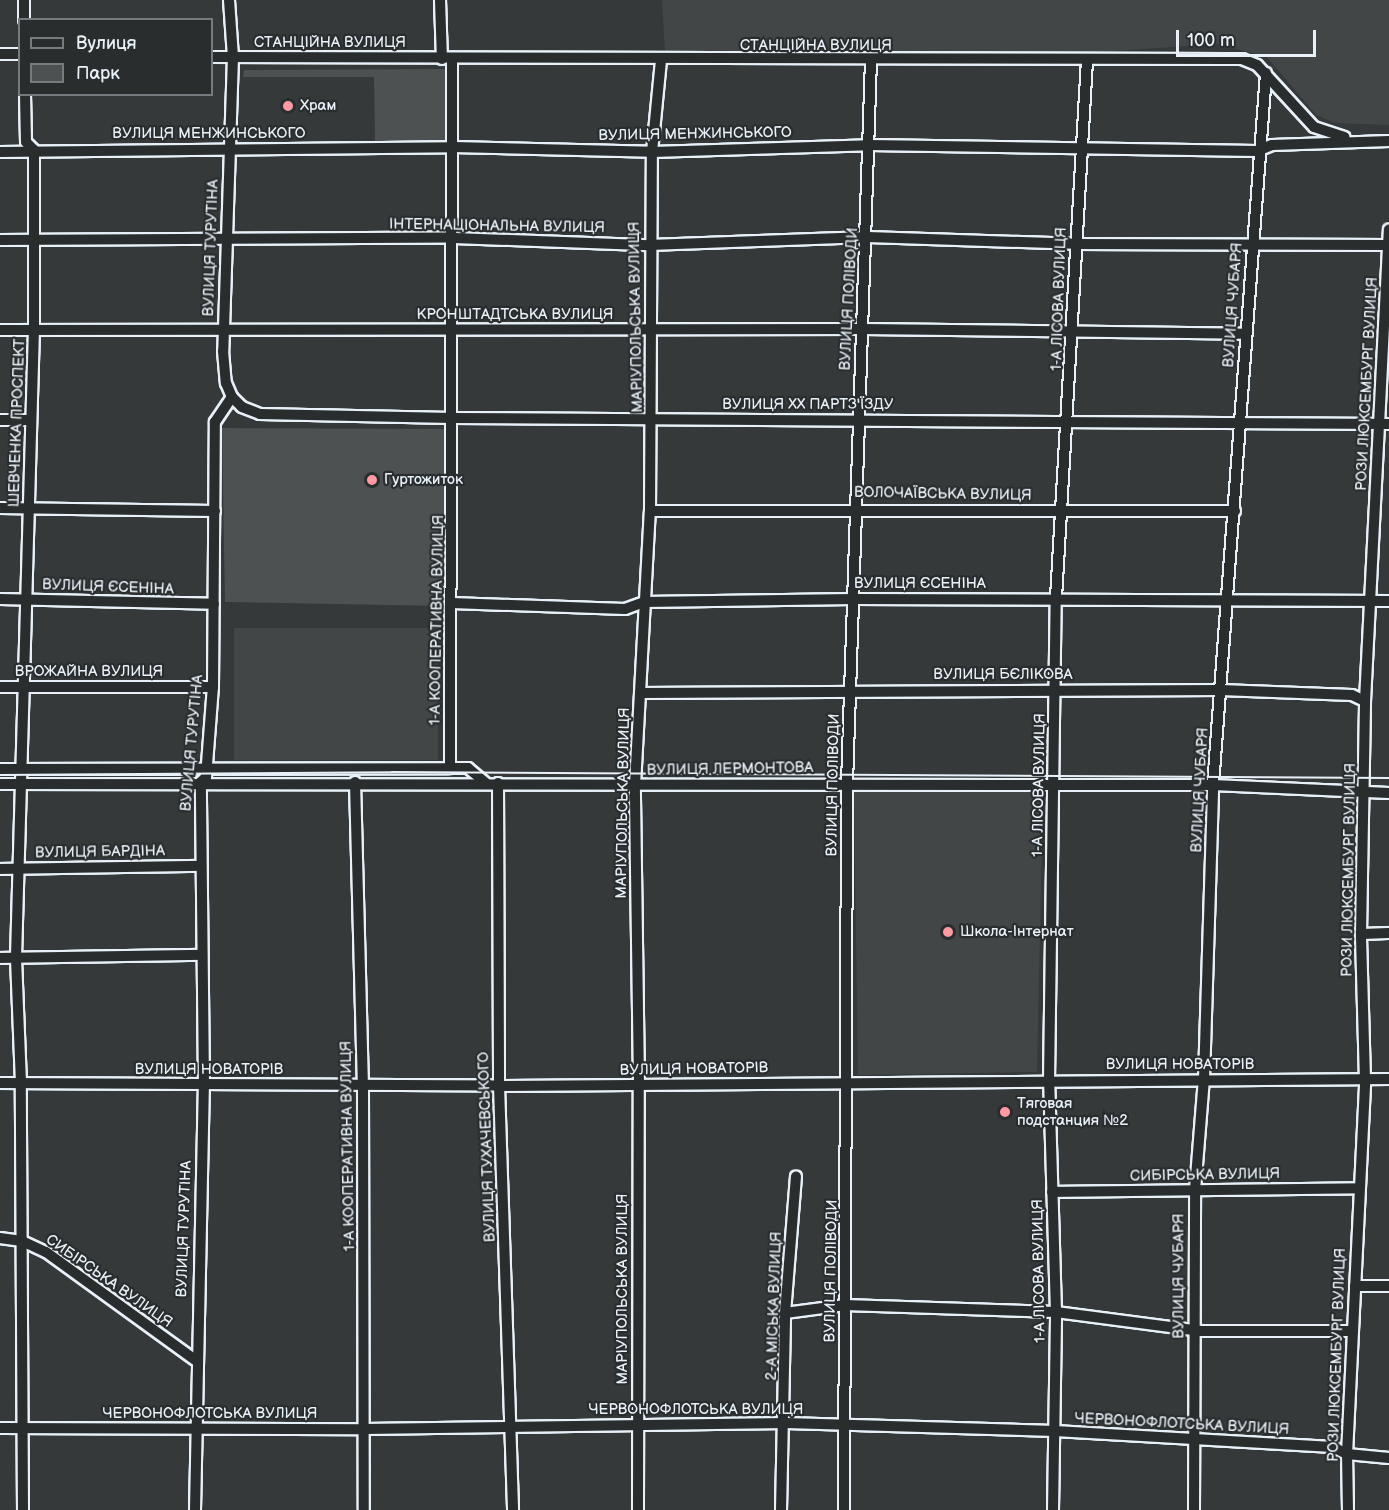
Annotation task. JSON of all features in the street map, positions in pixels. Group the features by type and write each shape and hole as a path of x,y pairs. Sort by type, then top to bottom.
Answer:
{"street":[{"path":"24,0 24,18"},
{"name":"ВУЛИЦЯ ТУРУТІНА","path":"195,1510 198,1429 195,1360 204,1086 200,955 201,782 206,777 213,687 215,422 232,397 226,383 223,332 233,57 229,0"},
{"name":"1-А КООПЕРАТИВНА ВУЛИЦЯ","path":"440,0 453,147 450,768"},
{"path":"0,54 18,54"},
{"name":"СТАНЦІЙНА ВУЛИЦЯ","path":"213,57 871,61 1242,59 1266,73 1314,127 1333,136 1389,140"},
{"name":"МАРІУПОЛЬСЬКА ВУЛИЦЯ","path":"638,1510 639,1084 635,786 650,511 653,331 649,245 652,152 661,60"},
{"name":"ВУЛИЦЯ ПОЛІВОДИ","path":"844,1510 849,1082 847,783 859,421 868,237 871,61"},
{"name":"1-А ЛІСОВА ВУЛИЦЯ","path":"1053,1510 1056,1312 1049,1080 1056,598 1069,420 1075,244 1087,61"},
{"name":"ВУЛИЦЯ ЧУБАРЯ","path":"1194,1510 1195,1190 1204,1079 1213,785 1235,511 1257,151 1266,73"},
{"name":"ШЕВЧЕНКА ПРОСПЕКТ","path":"23,1510 21,1083 16,957 21,868 24,599 30,509 34,330 34,150 26,142 25,96"},
{"name":"ВУЛИЦЯ МЕНЖИНСЬКОГО","path":"0,152 453,147 652,152 869,145 1257,151 1272,145 1389,140"},
{"name":"РОЗИ ЛЮКСЕМБУРГ ВУЛИЦЯ","path":"1348,1510 1347,1454 1365,1080 1362,934 1366,793 1365,701 1384,424 1389,230"},
{"name":"ІНТЕРНАЦІОНАЛЬНА ВУЛИЦЯ","path":"0,240 454,238 649,245 868,237 1075,244 1389,245"},
{"name":"КРОНШТАДТСЬКА ВУЛИЦЯ","path":"0,330 223,332 451,329 653,331 863,329 1246,334"},
{"name":"ВУЛИЦЯ XX ПАРТЗ'ЇЗДУ","path":"232,397 242,407 260,414 652,420 1069,420 1384,424"},
{"path":"0,420 32,420"},
{"path":"0,508 215,511"},
{"name":"ВОЛОЧАЇВСЬКА ВУЛИЦЯ","path":"650,511 856,508 1235,511"},
{"name":"ВУЛИЦЯ ЄСЕНІНА","path":"0,599 214,604"},
{"name":"ВУЛИЦЯ ЄСЕНІНА","path":"452,603 625,609 644,602 853,599 1389,601"},
{"name":"ВРОЖАЙНА ВУЛИЦЯ","path":"0,687 213,687"},
{"name":"ВУЛИЦЯ БЄЛІКОВА","path":"640,693 1221,690 1352,695 1365,701"},
{"path":"0,770 468,768 486,783"},
{"name":"1-А КООПЕРАТИВНА ВУЛИЦЯ","path":"355,782 363,1085 364,1510"},
{"name":"ВУЛИЦЯ ЛЕРМОНТОВА","path":"0,784 355,782 635,786 847,783 1213,785 1389,793"},
{"name":"ВУЛИЦЯ ТУХАЧЕВСЬКОГО","path":"498,783 499,1086 513,1510"},
{"name":"ВУЛИЦЯ БАРДІНА","path":"0,869 200,866"},
{"path":"1362,934 1389,933"},
{"path":"0,958 200,955"},
{"name":"ВУЛИЦЯ НОВАТОРІВ","path":"0,1083 499,1086 1389,1079"},
{"name":"2-А МІСЬКА ВУЛИЦЯ","path":"781,1510 786,1423 786,1313 796,1176"},
{"name":"СИБІРСЬКА ВУЛИЦЯ","path":"1052,1192 1359,1188"},
{"name":"СИБІРСЬКА ВУЛИЦЯ","path":"0,1238 22,1240 46,1252 195,1360"},
{"path":"1355,1286 1389,1286"},
{"path":"786,1313 845,1305 1056,1312 1194,1329 1353,1331"},
{"name":"ЧЕРВОНОФЛОТСЬКА ВУЛИЦЯ","path":"0,1428 364,1429 786,1423 1055,1431 1193,1442 1333,1447 1347,1454 1389,1458"}],"shaded area":[{"path":"662,0 1389,0 1389,125 1335,123 1316,115 1267,57 1218,44 1083,53 665,52"},
{"path":"234,628 438,628 438,760 234,760"},
{"name":"Школа-Інтернат","path":"1043,791 1037,1072 858,1075 854,792"}],"green space":[{"path":"446,69 447,142 375,142 374,77 243,77 244,70"},
{"path":"222,428 444,429 445,606 225,602"}],"tram line":[{"path":"0,775 392,772 1389,778"}],"place":[{"name":"Храм","path":"288,106"},
{"name":"Гуртожиток","path":"372,480"},
{"name":"Школа-Інтернат","path":"948,932"},
{"name":"Тяговая подстанция №2","path":"1005,1112"}]}
